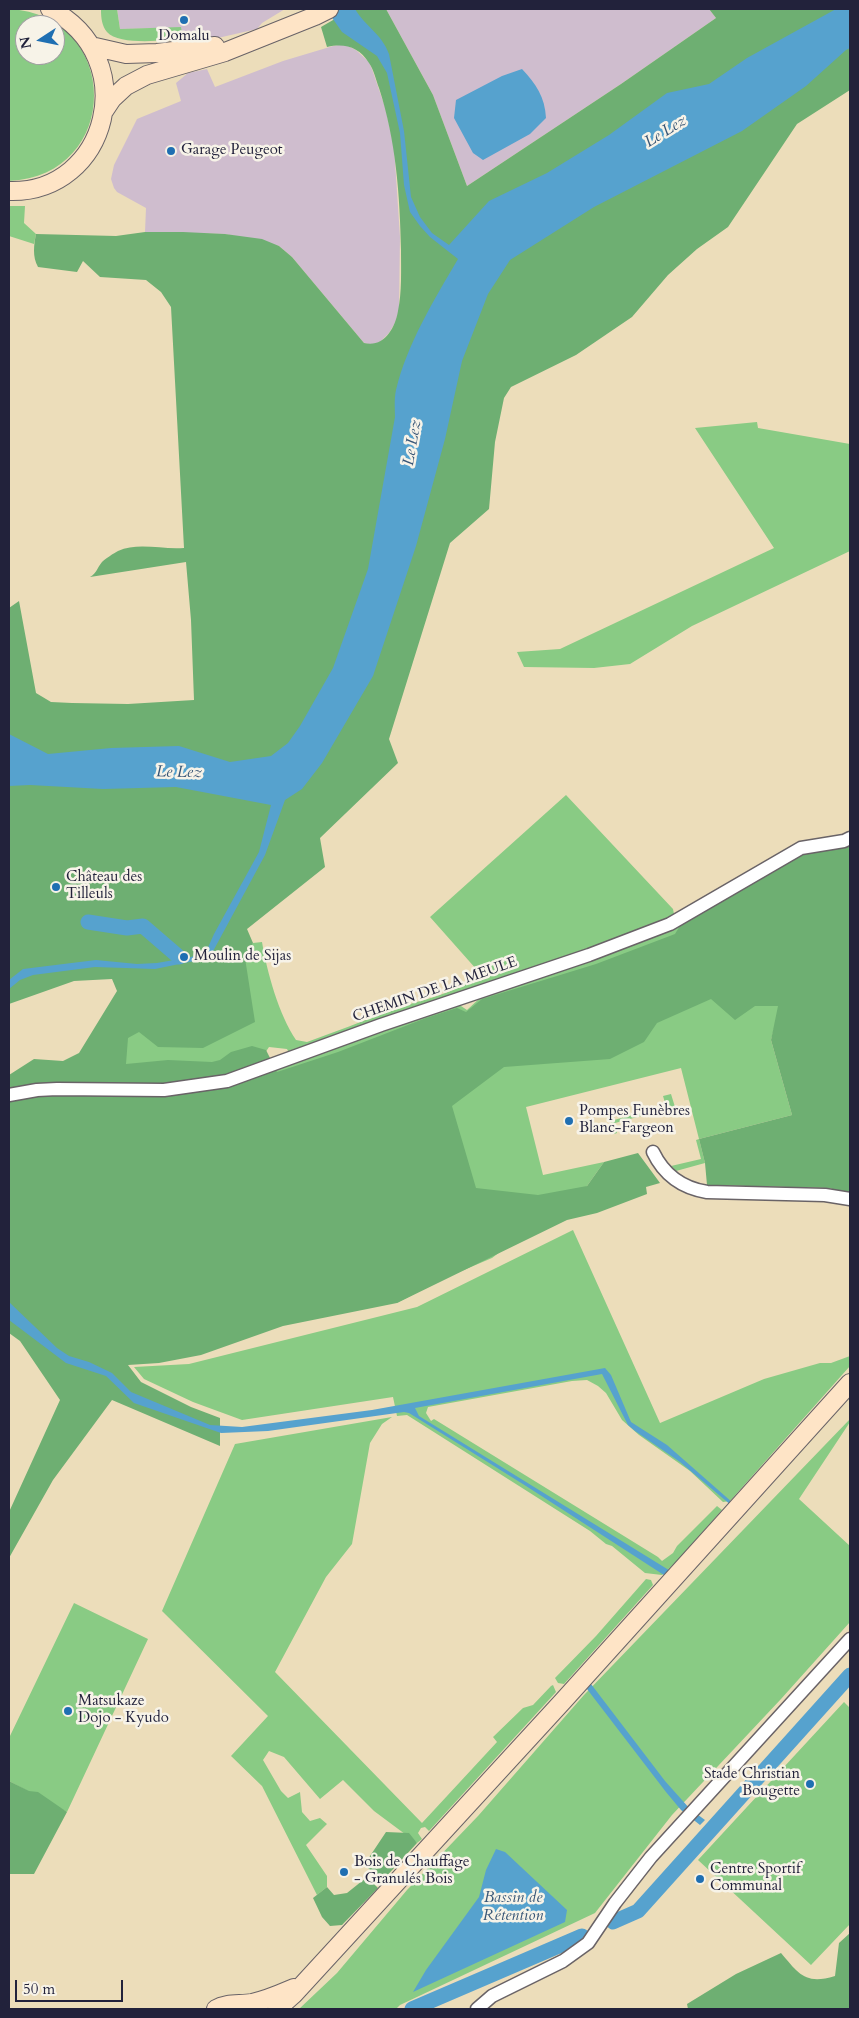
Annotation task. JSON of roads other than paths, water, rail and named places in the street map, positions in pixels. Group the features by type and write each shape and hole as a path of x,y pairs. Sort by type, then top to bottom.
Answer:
{"street":[{"path":"50,9 82,32 91,46 101,66 104,78 104,111"},
{"path":"9,191 44,185 70,170 94,140 104,111 112,99 133,81 154,72 225,52 322,12"},
{"path":"91,46 117,53 141,54 245,43"},
{"name":"CHEMIN DE LA MEULE","path":"9,1095 37,1090 58,1089 164,1090 227,1081 380,1025 590,955 670,924 801,848 844,841 850,838"},
{"path":"653,1152 670,1175 678,1182 693,1189 707,1192 825,1195 850,1199"},
{"path":"277,2009 302,1985 557,1708 847,1388"},
{"path":"477,2009 492,1996 563,1961 588,1943 614,1903 650,1857 850,1639"},
{"path":"216,2009 224,2006 237,2008 268,1999 302,1985"}],"water":[{"name":"Le Lez","path":"326,9 355,9 386,47 404,131 411,197 420,217 432,233 449,245 489,201 547,173 609,135 667,93 709,84 747,58 836,9 850,9 850,48 806,86 742,131 594,207 510,260 488,294 462,361 445,439 416,546 373,676 322,763 302,789 285,800 265,855 211,955 204,959 155,969 95,967 33,975 20,980 9,989 9,980 23,969 96,960 137,964 157,963 191,957 206,952 259,852 271,805 176,787 103,789 30,785 9,786 9,734 48,754 111,748 179,746 230,762 271,756 288,743 300,726 333,668 368,569 395,417 395,393 414,339 458,259 430,237 410,212 404,185 400,133 387,73 377,56 342,32"},
{"path":"522,69 539,91 544,104 546,118 530,134 483,160 473,153 454,118 456,100 502,76"},
{"path":"9,1302 57,1348 69,1356 89,1362 112,1373 131,1392 210,1425 242,1427 372,1410 605,1368 611,1375 631,1422 667,1445 733,1503 732,1506 680,1462 628,1425 602,1374 415,1408 419,1416 672,1572 667,1577 409,1413 404,1412 268,1431 221,1433 134,1403 106,1376 66,1363 9,1320"},
{"path":"591,1684 665,1781 690,1809 705,1820 700,1825 681,1810 666,1792 587,1689"},
{"name":"Bassin de Rétention","path":"496,1849 505,1852 567,1910 565,1922 413,1992 426,1970 479,1897 486,1870"}],"waterway":[{"path":"88,922 127,928 143,926 179,957"},
{"path":"613,1922 638,1911 850,1675"},
{"path":"412,2009 582,1936"}],"place":[{"name":"Domalu","path":"184,20"},
{"name":"Garage Peugeot","path":"171,151"},
{"name":"Château des Tilleuls","path":"56,887"},
{"name":"Moulin de Sijas","path":"184,957"},
{"name":"Pompes Funèbres Blanc-Fargeon","path":"569,1121"},
{"name":"Matsukaze Dojo - Kyudo","path":"68,1711"},
{"name":"Stade Christian Bougette","path":"810,1784"},
{"name":"Bois de Chauffage - Granulés Bois","path":"344,1872"},
{"name":"Centre Sportif Communal","path":"700,1879"}]}
